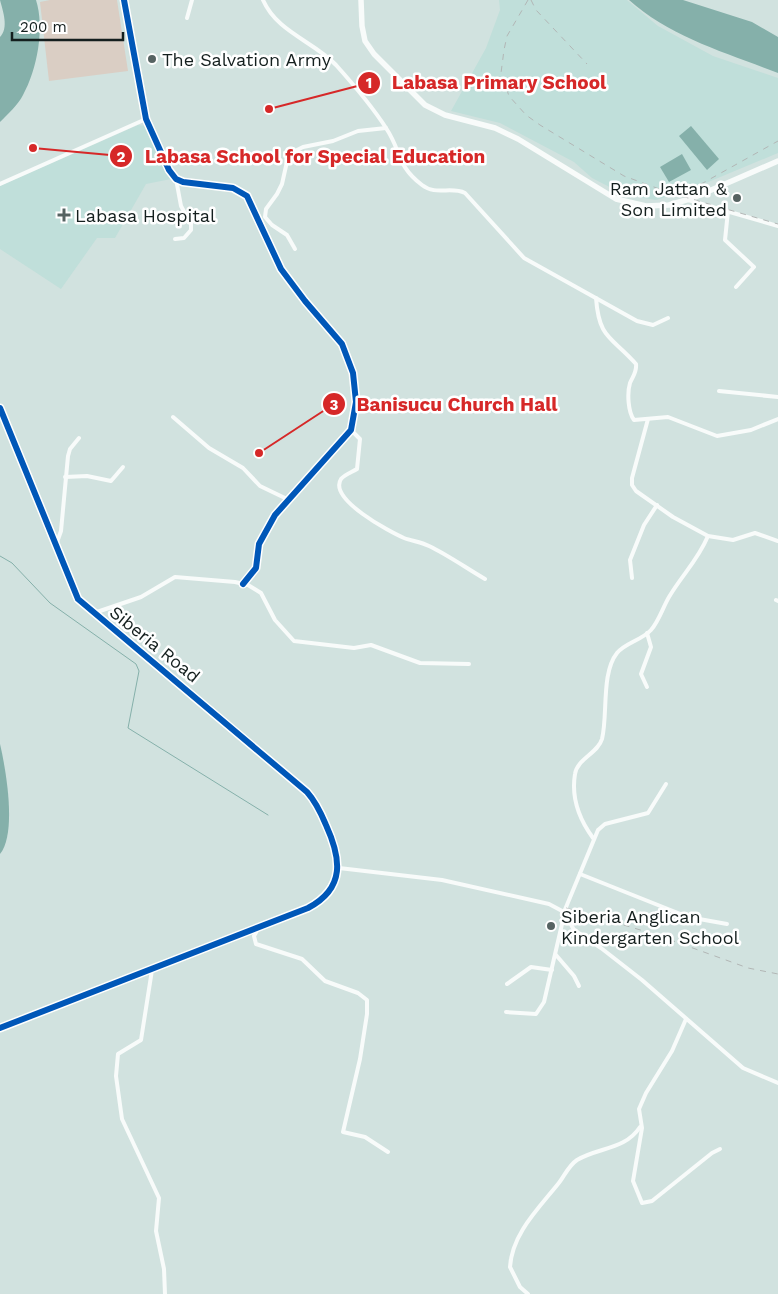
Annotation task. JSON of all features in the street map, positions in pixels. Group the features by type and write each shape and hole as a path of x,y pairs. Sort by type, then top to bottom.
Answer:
{"main road":[{"path":"360,0 365,41 374,54 425,105 445,115 495,128 518,139 616,199 632,204 659,207 688,200 778,161"}],"street":[{"path":"124,0 146,118 176,179 181,206 191,224 192,230 184,238 175,239"},
{"path":"187,18 192,0"},
{"path":"263,0 276,21 326,56 337,67 386,128 404,169 422,185 434,191 458,190 465,193 524,258 596,298 647,325 660,324 668,318"},
{"path":"0,184 146,118"},
{"path":"295,250 287,235 272,225 265,217 266,208 282,184 288,157 304,147 333,141 358,131 386,128"},
{"path":"176,179 193,184 232,188 246,196 281,269 304,301 342,344 353,372 356,402 351,430 287,499 264,534 259,544 256,568 243,584"},
{"path":"688,200 778,226"},
{"path":"728,211 725,240 754,267 736,288"},
{"path":"596,298 601,328 636,364 637,369 629,386 631,416 636,420 674,419 718,436 751,430 778,419"},
{"path":"719,391 778,397"},
{"name":"Siberia Road","path":"0,408 78,599 186,688 306,792 317,806 333,840 339,868"},
{"path":"173,416 209,448 243,468 260,486 287,499"},
{"path":"648,419 632,485 673,517 708,536 733,540 755,533 778,541"},
{"path":"351,430 360,439 357,469 342,478 339,483 339,488 351,505 381,526 404,538 428,545 485,579"},
{"path":"56,545 61,531 65,477 70,448 79,438"},
{"path":"65,477 86,476 111,481 123,467"},
{"path":"632,578 630,560 644,525 657,505"},
{"path":"593,838 578,814 575,796 576,770 601,741 607,685 612,662 617,653 647,633 654,625 669,596 698,558 708,536"},
{"path":"94,613 141,598 175,577 243,584 257,589 261,593 275,620 294,642 354,648 371,645 420,663 469,664"},
{"path":"647,633 651,647 641,674 647,687"},
{"path":"564,912 593,838 605,824 648,813 666,784"},
{"path":"0,1028 152,970 315,904 332,886 339,868 442,880 549,904 564,912 574,930 601,948 743,1068 778,1083"},
{"path":"580,874 688,917 727,924"},
{"path":"506,1012 531,1015 538,1012 544,1002 546,986 556,955 562,924 566,916"},
{"path":"258,927 254,936 256,944 302,959 325,981 358,993 366,1000 367,1014 360,1059 348,1102 343,1132 365,1137 388,1152"},
{"path":"556,955 574,976 579,986"},
{"path":"507,984 531,968 552,970"},
{"path":"152,970 142,1040 118,1054 116,1076 122,1119 159,1198 156,1232 164,1269 165,1294"},
{"path":"686,1019 672,1051 639,1109 642,1125 633,1181 642,1203 652,1201 720,1149"},
{"path":"528,1294 520,1287 510,1267 518,1239 526,1225 576,1161 604,1149 620,1146 634,1136 642,1125"}],"shaded area":[{"path":"0,0 36,0 39,11 40,36 36,61 28,85 13,109 0,122 0,37 5,24"},
{"path":"50,0 117,0 128,71 49,81 40,2"},
{"path":"499,0 627,0 658,26 713,56 778,78 778,153 694,188 656,200 625,195 592,178 574,162 500,123 451,111 486,48 500,10"},
{"path":"629,0 683,0 752,22 778,37 778,73 719,51 681,34 645,13"},
{"name":"Labasa Hospital","path":"138,125 146,126 171,179 146,184 115,238 97,238 61,289 0,249 0,186"},
{"path":"691,126 719,159 707,170 679,136"},
{"path":"682,154 691,170 669,182 660,167"},
{"path":"0,744 9,801 9,817 8,832 0,854"}],"waterway":[{"path":"0,556 12,563 50,603 136,664 139,671 128,728 268,815"}],"railway":[{"path":"528,0 507,36 504,50 501,73 509,96 526,115 540,125 624,176 662,190 685,189 703,183 778,141"},
{"path":"531,0 536,10 587,64"},
{"path":"671,193 778,224"},
{"path":"566,908 654,934 748,968 778,974"}],"cycle path":[{"path":"124,0 146,119 169,170 176,179 183,182 233,188 247,196 281,269 305,301 342,344 353,373 356,402 351,430 275,515 259,544 256,568 243,584"},
{"path":"0,408 78,599 307,792 316,804 324,821 331,837 337,860 337,871 329,891 308,908 0,1028"}],"place":[{"name":"The Salvation Army","path":"152,59"},
{"name":"Labasa Primary School","path":"269,109"},
{"name":"Labasa School for Special Education","path":"33,148"},
{"name":"Ram Jattan & Son Limited","path":"737,198"},
{"name":"Labasa Hospital","path":"64,215"},
{"name":"Banisucu Church Hall","path":"259,453"},
{"name":"Siberia Anglican Kindergarten School","path":"551,926"}]}
